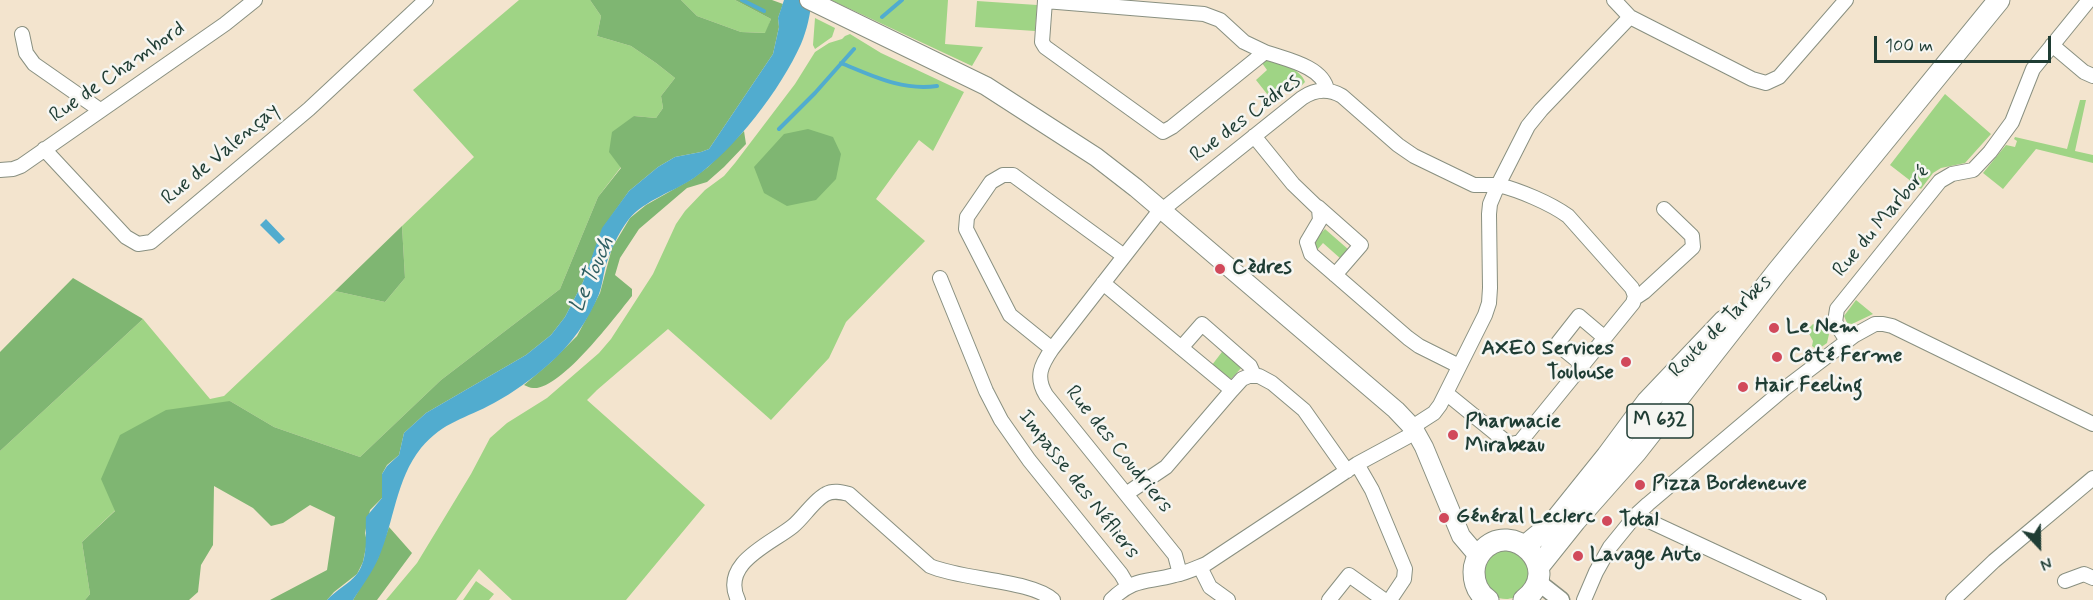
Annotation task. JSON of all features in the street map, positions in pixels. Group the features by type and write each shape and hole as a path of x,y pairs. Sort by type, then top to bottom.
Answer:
{"main road":[{"name":"Route de Tarbes","path":"1524,600 1532,594 1538,574 1575,521 1636,452 1777,272 1998,0"},
{"path":"817,4 965,75 1011,101 1108,166 1162,210 1381,395 1414,429 1452,513 1477,535 1485,550"},
{"name":"Route de Tarbes","path":"1525,546 1554,522 1647,402 1741,303 1777,272"},
{"path":"1480,596 1474,578 1474,566 1485,550 1504,540 1515,541 1525,546 1534,555 1538,574"}],"street":[{"name":"Rue de Chambord","path":"0,170 21,166 225,24 255,0"},
{"name":"Rue de Valençay","path":"44,149 126,237 138,244 151,242 309,109 426,0"},
{"path":"1613,0 1630,17 1752,79 1766,83 1779,77 1846,0"},
{"name":"Rue du Marboré","path":"1847,341 1835,322 1837,309 1940,181 1952,174 1972,170 1995,147 2012,122 2029,76 2089,0"},
{"path":"1265,52 1163,132 1045,47 1042,42 1045,1 1204,14 1220,20 1244,42 1310,70 1323,81 1327,90"},
{"path":"1111,600 1128,586 1190,570 1221,555 1352,468 1407,437 1420,422 1434,413 1489,303 1489,214 1498,185 1528,126 1630,17"},
{"path":"22,34 26,53 34,64 100,110"},
{"path":"2052,45 2084,72 2093,76"},
{"name":"Rue des Cèdres","path":"1162,210 1306,95 1314,91 1327,90 1342,96 1398,146 1414,156 1474,186 1498,185 1511,189 1568,216 1630,285 1635,298"},
{"path":"1254,136 1293,184 1361,245 1335,275"},
{"path":"1052,349 1010,315 966,229 967,217 991,182 1003,175 1013,176 1124,256"},
{"path":"1318,207 1321,213 1320,220 1308,239 1307,248 1311,254 1408,338 1459,366"},
{"path":"1446,393 1505,441 1515,444 1525,438 1630,308 1635,298 1693,247 1692,236 1664,209"},
{"name":"Rue des Coudriers","path":"1162,210 1052,349 1040,368 1039,374 1043,389 1175,555 1228,600"},
{"name":"Impasse des Néfliers","path":"940,278 986,391 1001,420 1029,460 1121,574 1128,586"},
{"path":"1102,283 1232,390"},
{"path":"1583,365 1557,344 1579,316 1605,338"},
{"path":"1181,348 1202,324 1250,366 1254,375"},
{"path":"1584,600 1610,547 1636,515 1764,405 1870,325 1887,324 2093,424"},
{"path":"1126,494 1166,467 1242,380 1254,375 1263,378 1304,410 1372,490 1405,569 1404,579 1390,600"},
{"path":"1953,600 1994,561 2093,478"},
{"path":"738,600 734,592 736,573 755,550 795,525 826,494 837,491 849,494 930,566 945,572 1034,590 1053,600"},
{"path":"1636,515 1819,600"},
{"path":"2065,581 2084,573 2093,578"},
{"path":"1538,574 1562,600"},
{"path":"1329,600 1349,575 1384,600"}],"green space":[{"path":"519,0 590,0 601,16 597,36 631,46 675,78 661,96 663,108 656,118 634,116 621,167 598,197 560,289 441,380 360,457 274,427 230,401 82,542 90,594 85,600 0,600 0,451 143,319 210,399 224,396 335,291 385,302 405,278 402,226 474,157 413,90"},
{"path":"590,0 681,0 697,16 741,32 765,33 771,19 735,0 772,0 783,4 778,18 779,27 773,54 709,149 675,157 658,167 629,191 603,228 583,282 565,317 551,335 526,355 426,413 404,433 399,455 387,465 382,474 382,498 370,510 365,533 367,542 363,562 357,574 327,600 270,600 327,570 335,517 310,505 283,523 271,526 253,508 214,486 213,545 201,565 198,592 189,600 85,600 90,594 82,542 115,511 101,479 120,435 166,410 230,401 274,427 360,457 441,380 560,289 598,197 621,168 609,152 612,132 634,116 656,118 663,108 661,96 675,78 631,46 597,36 601,16"},
{"path":"681,0 735,0 771,19 766,33 741,32 697,16"},
{"path":"831,0 948,0 945,44 983,47 972,66"},
{"path":"977,1 1037,5 1035,31 975,27"},
{"path":"815,18 835,28 832,37 815,49 813,45"},
{"path":"850,34 881,53 964,92 933,151 919,140 876,199 925,241 846,322 829,358 771,420 668,329 587,400 705,505 626,600 512,600 479,569 456,600 386,600 417,563 490,438 507,423 547,398 599,353 611,339 653,274 676,224 685,211 735,163 795,84 815,52"},
{"path":"1276,62 1288,67 1299,73 1305,82 1298,89 1292,82 1271,99 1256,80 1267,70 1262,63"},
{"path":"1945,94 1991,134 1965,163 1941,168 1933,173 1921,189 1890,165"},
{"path":"2080,100 2086,100 2075,151 2093,155 2093,163 2036,149 2003,189 1983,173 2006,145 2015,147 2017,141 2015,137 2067,149"},
{"path":"808,129 833,137 841,154 836,179 816,200 787,206 764,193 754,167 784,134"},
{"path":"744,131 746,144 724,167 707,182 687,188 639,229 620,258 615,275 632,289 632,296 600,335 572,366 557,378 544,386 533,388 524,385 577,336 600,293 612,248 630,218 646,205 692,179 708,167"},
{"path":"402,226 405,278 385,302 335,291"},
{"path":"1325,229 1349,250 1341,259 1323,243 1317,250 1316,241"},
{"path":"73,278 143,319 0,451 0,352"},
{"path":"1856,300 1873,314 1852,324 1847,323 1844,316"},
{"path":"1813,324 1829,334 1827,343 1817,350 1812,346 1813,341 1807,330"},
{"path":"1225,348 1243,366 1231,379 1212,365"},
{"path":"389,527 412,553 377,600 353,600 378,558"},
{"path":"1513,546 1533,572 1521,594 1501,599 1491,594 1479,567 1489,552"},
{"path":"476,581 494,594 489,600 463,600"}],"water":[{"name":"Le Touch","path":"784,0 812,0 801,44 769,99 741,135 710,166 686,183 643,207 629,219 612,249 599,294 590,314 572,341 557,357 516,390 455,421 438,432 421,448 406,473 384,544 370,574 353,600 327,600 354,578 361,568 366,546 366,517 382,498 382,474 399,455 404,433 426,413 526,355 551,335 565,317 583,282 602,228 629,191 658,167 675,157 709,149 773,54 779,27 778,18"},
{"path":"266,219 285,239 279,244 260,225"}],"waterway":[{"path":"742,0 764,11"},
{"path":"882,17 902,0"},
{"path":"779,129 854,49"},
{"path":"841,63 900,84 937,86"}],"place":[{"name":"Cèdres","path":"1220,269"},
{"name":"Le Nem","path":"1774,328"},
{"name":"Côté Ferme","path":"1777,357"},
{"name":"AXEO Services Toulouse","path":"1626,362"},
{"name":"Hair Feeling","path":"1743,387"},
{"name":"Pharmacie Mirabeau","path":"1453,435"},
{"name":"Pizza Bordeneuve","path":"1640,485"},
{"name":"Général Leclerc","path":"1444,518"},
{"name":"Total","path":"1607,521"},
{"name":"Lavage Auto","path":"1578,556"}]}
